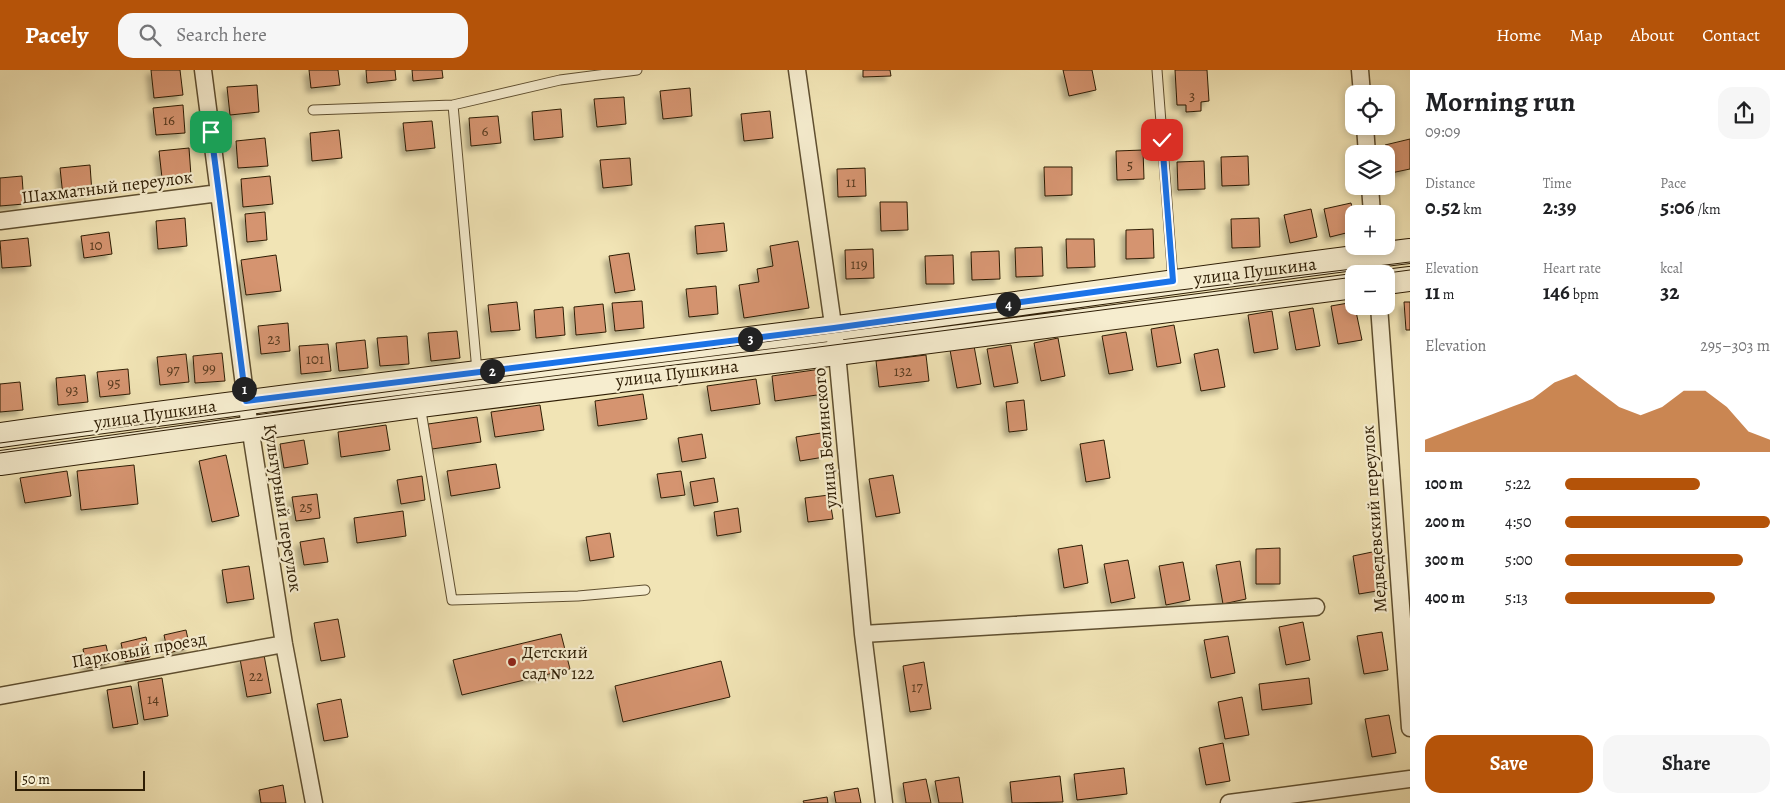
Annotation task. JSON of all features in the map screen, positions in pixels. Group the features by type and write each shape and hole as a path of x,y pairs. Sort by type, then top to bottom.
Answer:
{"main road":[{"name":"улица Пушкина","path":"0,435 246,401 834,328 1173,281 1376,258 1410,251"},
{"path":"1395,281 1410,279"},
{"name":"улица Пушкина","path":"0,463 420,405 1345,287"}],"street":[{"name":"Культурный переулок","path":"203,70 250,428 284,644 314,803"},
{"name":"улица Белинского","path":"797,70 837,353 863,634 884,803"},
{"path":"1360,70 1361,85"},
{"name":"Шахматный переулок","path":"0,221 219,193"},
{"name":"Медведевский переулок","path":"1380,315 1410,728"},
{"path":"863,634 1316,608"},
{"name":"Парковый проезд","path":"0,696 284,644"},
{"path":"1235,803 1410,778"}],"lane":[{"path":"312,110 453,105 560,80 637,70"},
{"path":"1157,70 1173,281"},
{"path":"453,105 477,373"},
{"path":"420,405 452,600 578,596 645,590"}],"building":[{"path":"151,70 180,70 183,95 154,98"},
{"path":"309,70 338,70 340,85 311,88"},
{"path":"366,70 395,70 396,80 367,83"},
{"path":"412,70 442,70 443,78 413,81"},
{"path":"863,70 890,70 891,76 863,77"},
{"path":"1063,70 1092,70 1096,90 1069,96"},
{"path":"1175,70 1207,70 1209,101 1201,102 1201,111 1186,112 1186,105 1177,105"},
{"path":"257,85 259,112 230,115 227,87"},
{"path":"690,88 692,116 663,119 660,91"},
{"path":"624,97 626,124 597,127 594,99"},
{"path":"183,105 185,133 156,135 153,108"},
{"path":"561,109 563,137 534,140 532,112"},
{"path":"770,111 773,138 744,141 741,114"},
{"path":"498,116 501,143 471,146 469,118"},
{"path":"432,121 435,148 406,151 403,123"},
{"path":"339,130 342,158 312,161 310,133"},
{"path":"265,138 268,166 238,168 236,141"},
{"path":"1410,139 1410,169 1395,172 1395,145 1385,145"},
{"path":"189,148 191,176 162,178 159,151"},
{"path":"1143,150 1144,179 1117,180 1116,151"},
{"path":"1248,156 1249,185 1222,186 1221,157"},
{"path":"630,158 632,185 603,188 600,160"},
{"path":"1204,161 1205,189 1178,190 1177,162"},
{"path":"90,165 92,193 63,196 60,168"},
{"path":"1044,167 1072,167 1072,195 1045,196"},
{"path":"865,168 866,196 838,197 837,169"},
{"path":"22,176 24,204 0,206 0,178"},
{"path":"270,176 273,204 243,207 241,179"},
{"path":"880,202 907,202 908,230 881,231"},
{"path":"1351,203 1351,205 1345,205 1345,233 1330,237 1324,209"},
{"path":"1311,209 1317,237 1290,243 1284,215"},
{"path":"265,212 267,240 247,242 245,214"},
{"path":"185,218 187,246 158,249 156,221"},
{"path":"1259,218 1260,247 1232,248 1231,219"},
{"path":"724,223 727,251 697,254 695,226"},
{"path":"1153,229 1154,258 1126,259 1126,230"},
{"path":"109,232 112,254 84,258 81,236"},
{"path":"28,238 31,266 2,268 0,241"},
{"path":"1066,239 1094,239 1095,267 1067,268"},
{"path":"798,241 809,308 744,318 739,285 759,282 757,269 773,266 770,246"},
{"path":"1042,247 1043,276 1016,277 1015,248"},
{"path":"873,249 874,278 846,279 845,250"},
{"path":"999,251 1000,279 972,280 971,252"},
{"path":"629,253 635,290 615,293 609,256"},
{"path":"276,255 281,291 246,295 241,260"},
{"path":"953,255 954,284 926,284 925,256"},
{"path":"716,286 718,314 689,317 686,289"},
{"path":"642,301 644,328 615,331 612,303"},
{"path":"517,302 520,330 491,332 488,305"},
{"path":"1404,302 1410,302 1410,330 1406,330"},
{"path":"603,304 606,332 576,335 574,307"},
{"path":"1345,304 1345,315 1357,315 1362,340 1338,344 1331,306"},
{"path":"563,307 565,335 536,338 534,310"},
{"path":"1313,308 1320,346 1296,350 1289,312"},
{"path":"1272,311 1278,349 1254,353 1248,315"},
{"path":"288,323 290,351 261,354 258,326"},
{"path":"1174,325 1181,363 1157,367 1151,329"},
{"path":"457,331 460,358 431,361 428,333"},
{"path":"1126,332 1133,370 1109,374 1102,336"},
{"path":"407,336 409,364 380,366 377,338"},
{"path":"1058,338 1065,376 1041,381 1034,343"},
{"path":"365,340 368,368 339,371 336,343"},
{"path":"328,344 331,371 301,374 299,346"},
{"path":"1011,345 1018,383 994,387 987,349"},
{"path":"974,346 981,384 957,388 950,350"},
{"path":"1218,349 1225,387 1201,391 1194,354"},
{"path":"222,353 225,381 195,383 193,356"},
{"path":"186,354 189,382 160,385 157,357"},
{"path":"926,355 929,381 879,387 876,361"},
{"path":"128,369 130,394 100,397 97,372"},
{"path":"821,369 824,394 775,401 772,376"},
{"path":"85,375 88,402 58,405 56,378"},
{"path":"756,379 760,404 711,411 707,386"},
{"path":"20,382 23,410 0,412 0,384"},
{"path":"643,394 647,419 598,426 595,401"},
{"path":"1024,400 1027,430 1009,432 1006,402"},
{"path":"540,405 544,430 495,437 491,412"},
{"path":"477,417 481,442 432,449 428,424"},
{"path":"386,425 390,450 341,457 338,432"},
{"path":"821,433 824,457 800,461 796,437"},
{"path":"702,434 706,458 682,462 678,438"},
{"path":"304,440 308,464 284,468 280,444"},
{"path":"1104,440 1110,478 1086,482 1080,444"},
{"path":"226,455 239,516 212,522 199,461"},
{"path":"496,464 500,488 451,496 447,471"},
{"path":"134,465 138,504 81,510 77,471"},
{"path":"67,471 71,496 25,503 20,478"},
{"path":"681,471 685,495 661,498 657,474"},
{"path":"893,475 900,513 876,517 869,479"},
{"path":"422,476 425,500 401,504 397,480"},
{"path":"714,478 718,502 694,506 690,482"},
{"path":"317,494 320,518 296,521 292,497"},
{"path":"829,495 833,519 808,522 805,498"},
{"path":"738,508 741,532 717,536 714,512"},
{"path":"403,511 406,536 357,543 354,518"},
{"path":"610,533 614,557 590,561 586,537"},
{"path":"324,538 328,562 304,565 300,542"},
{"path":"1082,545 1088,583 1064,588 1058,549"},
{"path":"1280,548 1280,584 1256,584 1256,549"},
{"path":"1377,551 1383,590 1359,594 1353,556"},
{"path":"1128,560 1135,598 1111,603 1104,564"},
{"path":"1240,561 1246,599 1223,604 1216,565"},
{"path":"1183,562 1190,600 1166,605 1159,566"},
{"path":"249,566 254,599 227,603 222,570"},
{"path":"338,619 345,657 321,661 314,623"},
{"path":"1303,622 1310,660 1286,665 1279,627"},
{"path":"186,630 190,648 168,653 164,635"},
{"path":"1382,632 1388,670 1364,674 1357,636"},
{"path":"561,634 570,669 462,695 453,660"},
{"path":"1228,636 1235,673 1211,678 1204,640"},
{"path":"146,637 150,657 125,662 121,643"},
{"path":"106,645 110,663 87,668 83,649"},
{"path":"264,655 271,693 247,697 240,659"},
{"path":"721,661 730,697 623,722 615,686"},
{"path":"924,662 931,709 910,712 903,666"},
{"path":"162,678 168,716 144,720 138,682"},
{"path":"1309,678 1312,704 1262,710 1259,684"},
{"path":"131,686 138,724 113,728 107,690"},
{"path":"1242,697 1249,735 1225,739 1218,702"},
{"path":"341,699 348,737 324,741 317,704"},
{"path":"1389,715 1396,753 1372,757 1365,719"},
{"path":"1223,743 1230,781 1206,785 1199,748"},
{"path":"1124,768 1127,794 1077,800 1074,774"},
{"path":"1060,776 1063,802 1012,803 1010,782"},
{"path":"959,777 963,803 939,803 935,781"},
{"path":"926,779 931,803 906,803 903,783"},
{"path":"283,785 286,803 261,803 259,790"},
{"path":"858,788 861,803 836,803 834,792"},
{"path":"827,797 828,803 804,803 803,801"}],"tram line":[{"path":"0,443 877,327 1410,262"},
{"path":"1395,272 1410,270"},
{"path":"0,453 349,405 788,351 1345,278"}],"place":[{"name":"Детский сад № 122","path":"512,662"}],"route":[{"path":"211,132 246,401 834,328 1173,281 1162,140"}]}
